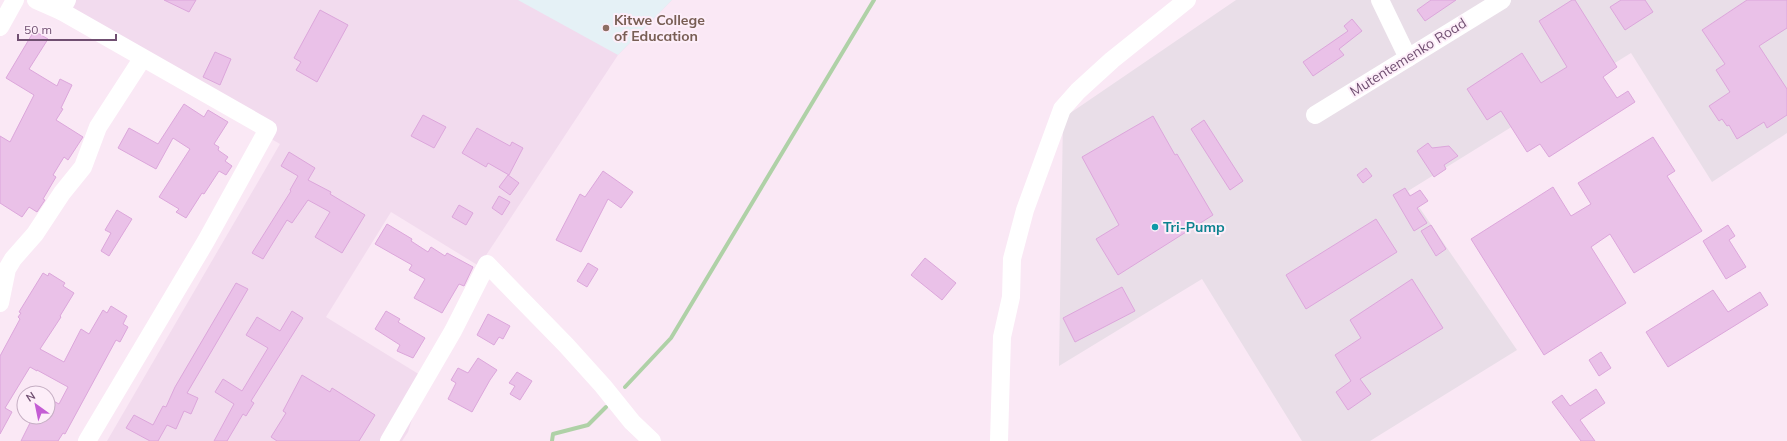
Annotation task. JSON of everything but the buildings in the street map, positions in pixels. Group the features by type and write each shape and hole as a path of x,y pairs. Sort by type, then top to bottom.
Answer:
{"street":[{"path":"0,27 15,0"},
{"path":"36,0 64,5 142,58 268,129 206,241 87,441"},
{"path":"999,441 1002,336 1011,297 1012,259 1025,210 1062,109 1078,91 1112,60 1187,0"},
{"path":"1380,0 1408,58"},
{"name":"Mutentemenko Road","path":"1315,115 1408,58 1493,2"},
{"path":"0,303 7,269 13,259 35,234 62,193 83,166 98,127 142,58"},
{"path":"389,441 453,331 487,264 566,345 603,386 632,422 652,441"}],"shaded area":[{"path":"31,0 672,0 618,55 479,266 391,212 326,317 425,378 408,432 402,441 107,441 280,144"},
{"name":"Kitwe College of Education","path":"518,0 672,0 618,55"},
{"path":"1236,0 1787,0 1787,133 1712,182 1631,53 1408,191 1517,350 1370,441 1302,441 1202,279 1059,366 1063,118"}],"waterway":[{"path":"625,387 671,338 874,0"},
{"path":"552,441 553,434 588,425 606,407"}],"place":[{"name":"Kitwe College of Education","path":"606,28"},
{"name":"Tri-Pump","path":"1155,227"}]}
